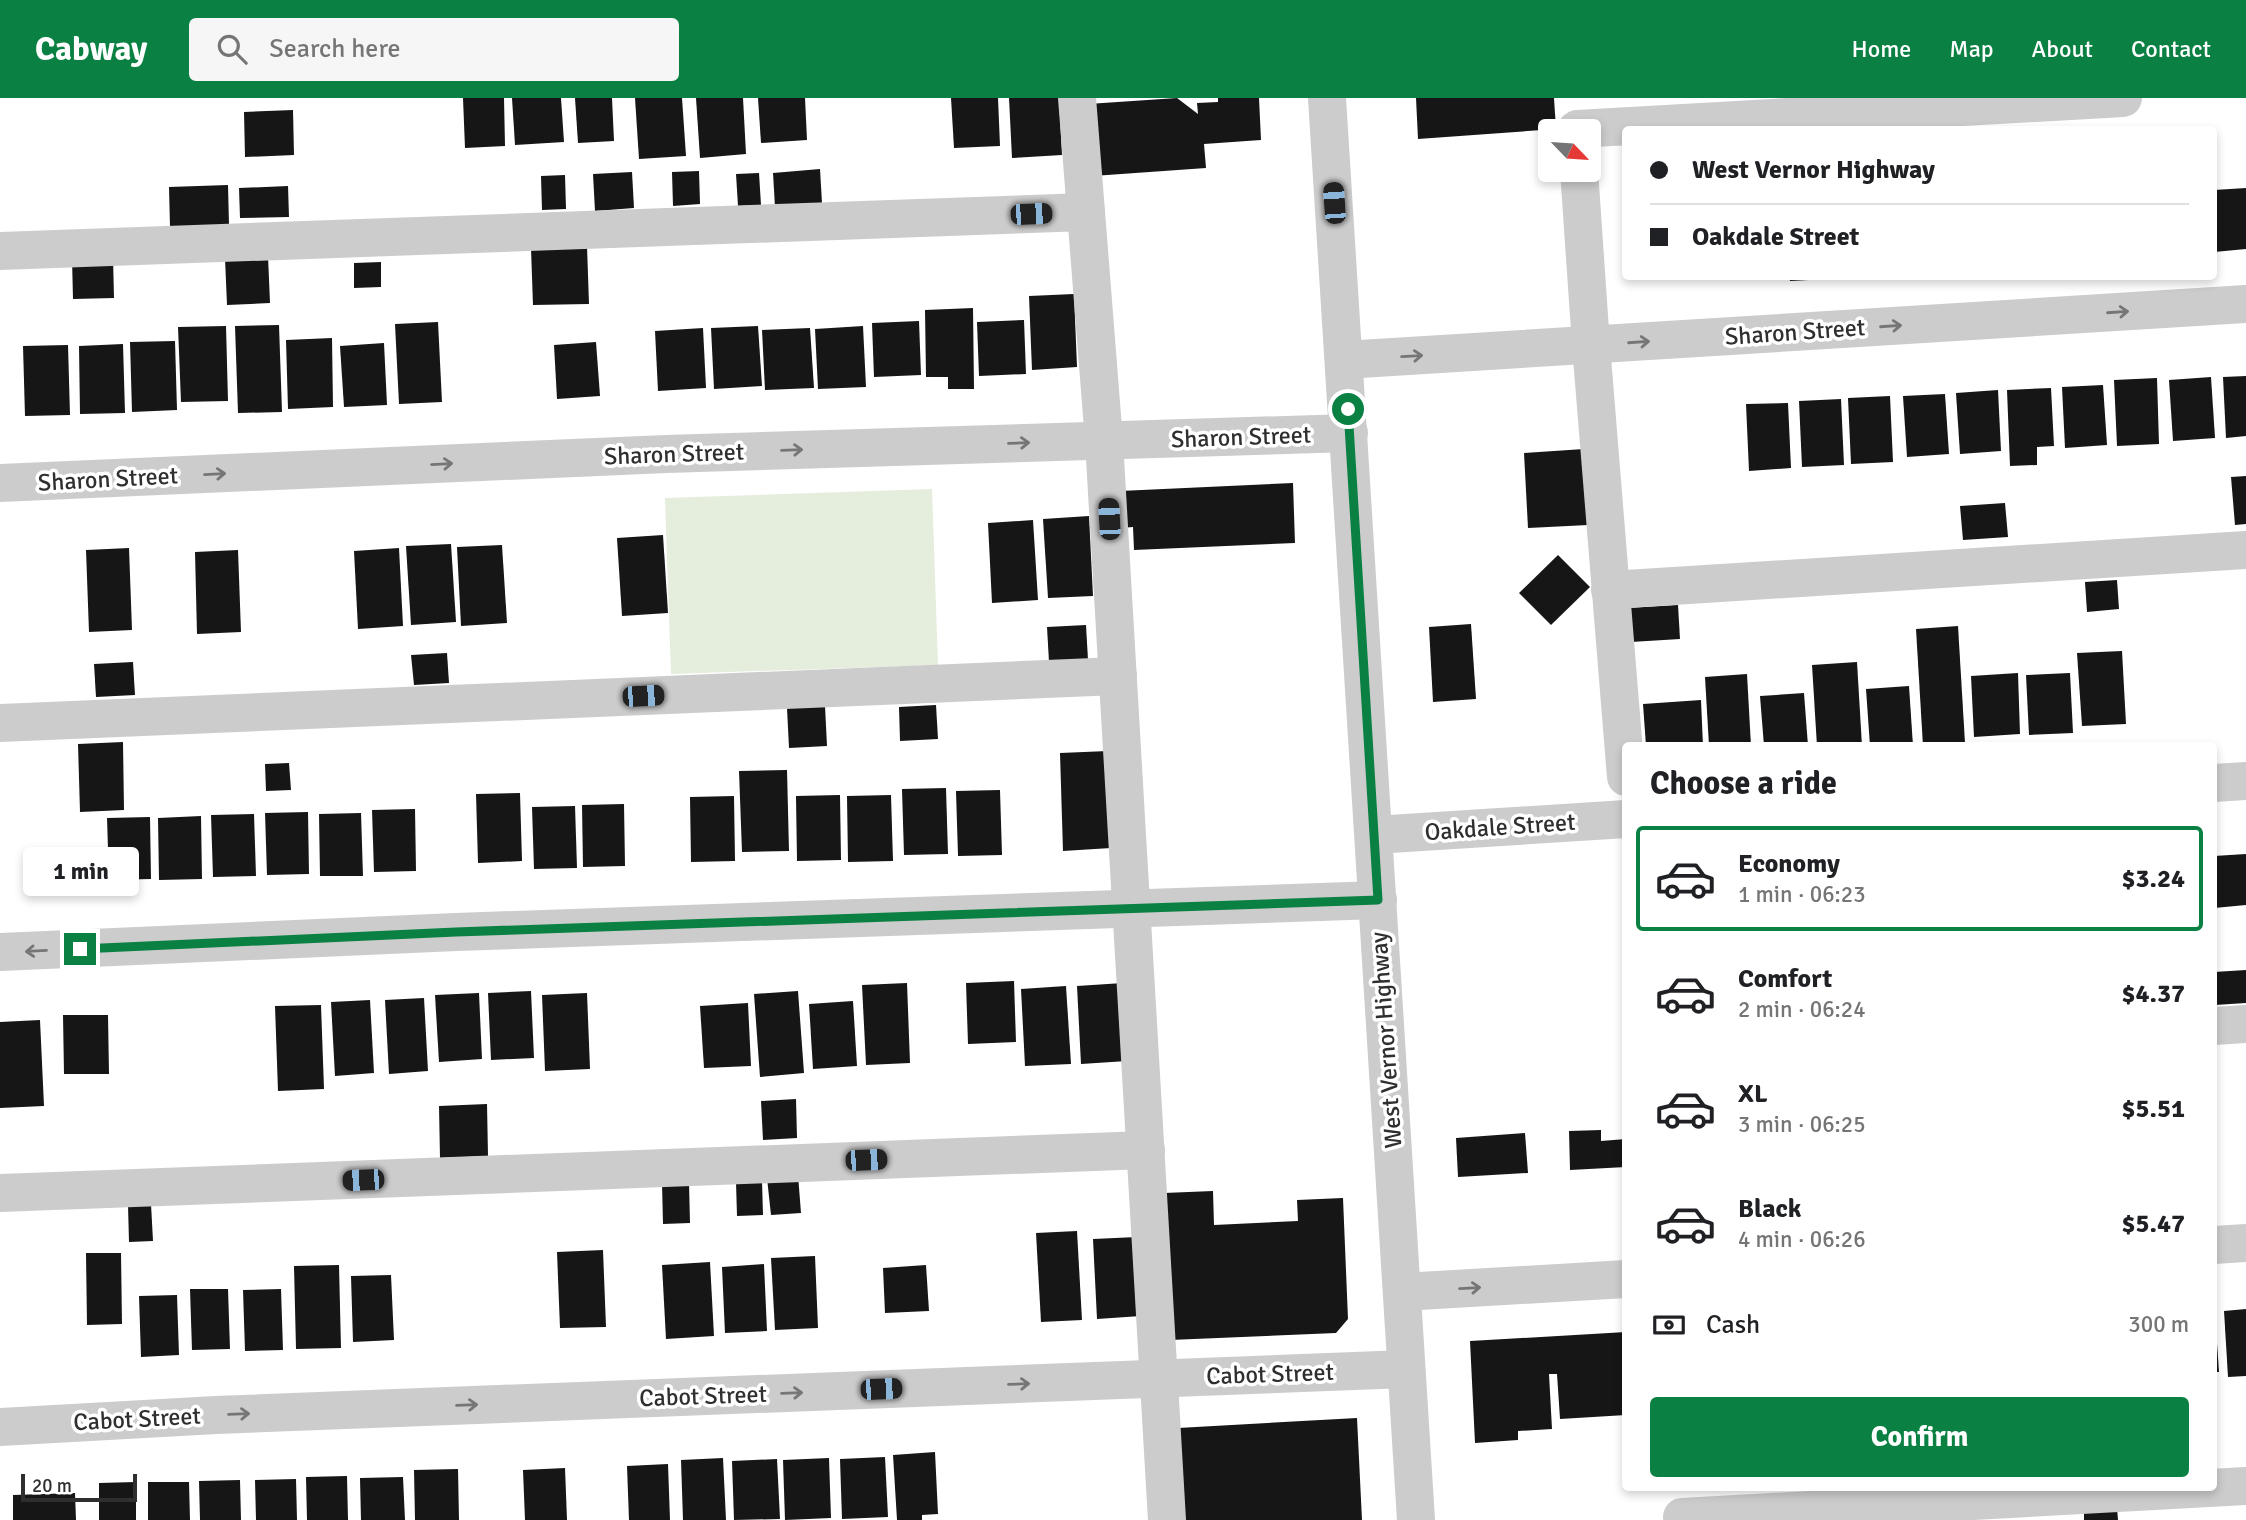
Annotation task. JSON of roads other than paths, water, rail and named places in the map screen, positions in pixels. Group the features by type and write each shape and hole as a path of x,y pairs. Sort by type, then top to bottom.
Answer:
{"street":[{"path":"1077,98 1104,441 1167,1520"},
{"name":"West Vernor Highway","path":"1327,98 1416,1520"},
{"path":"1601,119 2123,98"},
{"path":"1580,182 1623,742"},
{"path":"0,251 1086,212"},
{"name":"Sharon Street","path":"1344,360 2246,304"},
{"name":"Sharon Street","path":"0,483 652,455 1349,433"},
{"path":"1611,590 2246,550"},
{"path":"0,723 1118,676"},
{"path":"2217,783 2246,781"},
{"name":"Oakdale Street","path":"1374,835 1622,820"},
{"path":"0,953 442,933 1378,900"},
{"path":"2217,1026 2246,1024"},
{"path":"0,1194 1146,1150"},
{"path":"2217,1245 2246,1243"},
{"path":"1402,1292 1622,1279"},
{"name":"Cabot Street","path":"0,1427 216,1415 1406,1369"},
{"path":"2217,1487 2246,1486"},
{"path":"1681,1508 2118,1491"}]}
